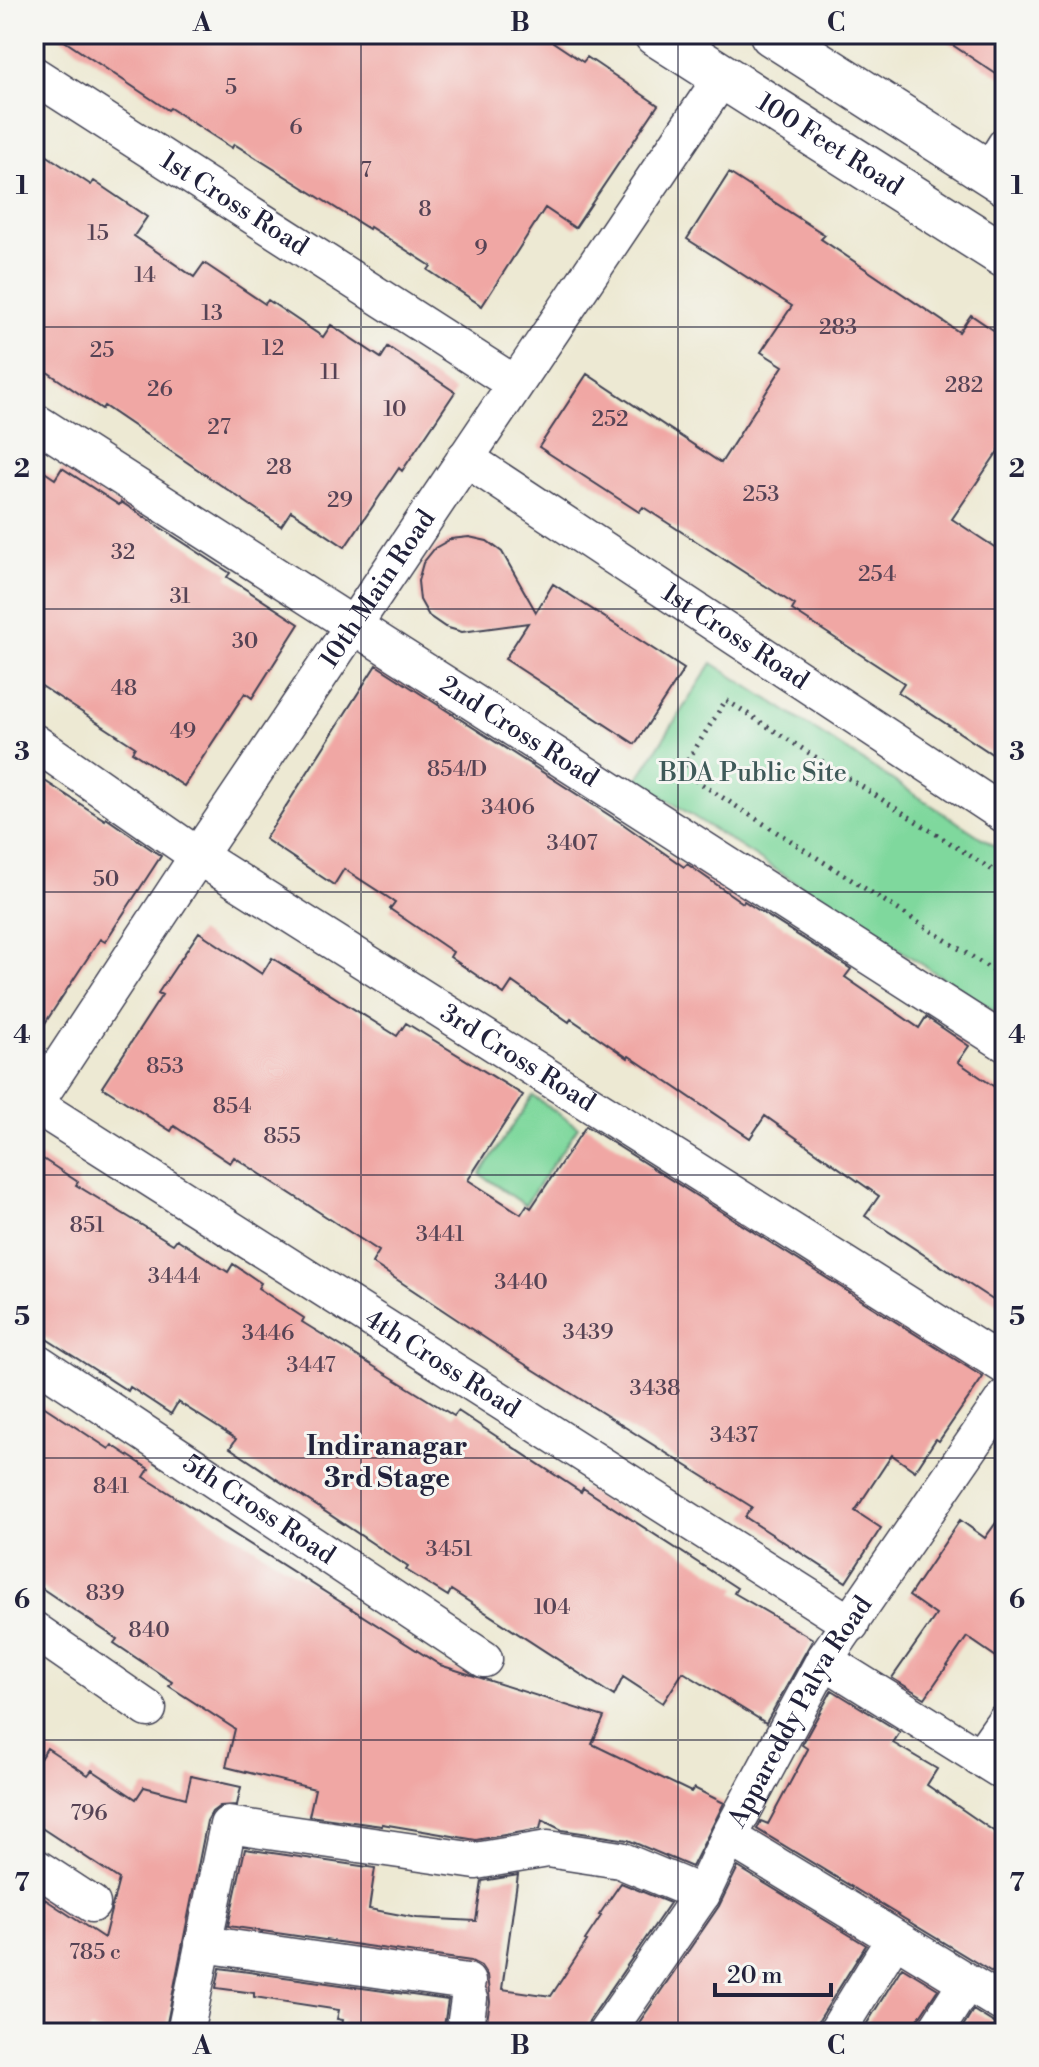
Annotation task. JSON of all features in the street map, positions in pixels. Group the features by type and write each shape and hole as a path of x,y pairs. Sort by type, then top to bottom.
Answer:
{"main road":[{"name":"100 Feet Road","path":"656,34 1005,256"},
{"path":"772,34 999,167"}],"street":[{"name":"1st Cross Road","path":"34,75 515,384"},
{"name":"10th Main Road","path":"34,1105 723,76"},
{"name":"2nd Cross Road","path":"34,421 1005,1043"},
{"name":"1st Cross Road","path":"465,458 1005,815"},
{"name":"3rd Cross Road","path":"34,742 198,856 1005,1366"},
{"name":"4th Cross Road","path":"34,1105 851,1624"},
{"name":"5th Cross Road","path":"34,1360 484,1659"},
{"name":"Appareddy Palya Road","path":"606,2033 702,1894 729,1837 824,1660 1005,1397"},
{"path":"34,1630 148,1709"},
{"path":"824,1660 992,1765 1005,1721"},
{"path":"185,2033 228,1825 476,1861 548,1849 620,1860 702,1894"},
{"path":"729,1837 1005,2005"},
{"path":"34,1866 92,1904"},
{"path":"843,2030 894,1939"},
{"path":"203,1944 466,2005"},
{"path":"934,2033 966,1983"}],"path":[{"path":"1005,878 726,700 681,771 1002,976 1005,971"}],"green space":[{"name":"BDA Public Site","path":"712,663 1005,853 1005,1018 637,780"},
{"path":"533,1096 578,1127 525,1205 480,1174"}],"building":[{"path":"54,34 541,34 583,62 587,57 658,105 575,228 545,208 482,306 428,270 431,266 370,227 234,144 232,148 170,108 168,110"},
{"path":"936,34 1005,34 1005,80"},
{"path":"34,147 91,185 94,181 147,217 134,236 194,277 204,263 265,304 268,300 323,337 331,325 381,358 388,347 455,392 402,471 399,468 345,547 291,511 281,526 104,406 102,409 34,363"},
{"path":"729,173 825,235 821,239 959,332 971,315 1005,338 1005,441 952,519 1005,554 1005,757 994,750 992,754 898,692 904,683 792,610 795,605 643,507 639,512 539,447 587,374 721,463 783,366 761,352 792,306 687,239"},
{"path":"34,465 55,479 62,468 119,505 121,502 230,573 227,577 299,624 252,698 245,693 184,786 132,752 135,747 34,681"},
{"path":"469,537 487,541 502,552 536,612 553,584 684,669 635,744 505,659 528,623 462,632 445,627 429,616 420,600 418,581 423,563 435,548 451,539"},
{"path":"376,665 623,824 684,867 687,864 743,903 851,969 845,977 919,1028 926,1017 969,1046 958,1062 1005,1094 1005,1308 865,1216 879,1196 765,1116 750,1138 512,982 504,994 450,957 453,952 390,909 395,902 344,869 334,885 265,839"},
{"path":"34,774 161,856 105,942 100,939 34,1040"},
{"path":"199,932 262,974 272,958 397,1036 406,1023 523,1095 468,1180 521,1214 527,1205 531,1208 586,1126 983,1377 915,1471 892,1455 855,1511 881,1528 846,1582 745,1517 752,1507 515,1358 372,1263 379,1251 234,1157 230,1163 174,1126 171,1131 102,1087"},
{"path":"34,1153 78,1182 76,1185 173,1244 177,1239 228,1272 233,1264 261,1283 258,1288 304,1318 302,1322 454,1416 458,1411 581,1492 583,1488 737,1588 734,1593 813,1639 766,1723 683,1672 663,1703 623,1677 614,1696 451,1590 448,1596 406,1570 408,1567 230,1448 236,1439 178,1402 171,1414 130,1387 128,1391 34,1331"},
{"path":"34,1400 109,1449 112,1445 149,1469 144,1477 440,1665 604,1717 592,1744 691,1792 694,1788 724,1803 692,1867 628,1840 562,1830 542,1820 540,1829 476,1840 382,1824 309,1816 315,1789 226,1767 235,1729 169,1686 172,1682 114,1643 117,1639 34,1583"},
{"path":"1005,1510 1005,1663 967,1637 925,1698 892,1678 936,1615 909,1596 960,1520 985,1538"},
{"path":"832,1690 900,1732 893,1743 937,1769 927,1785 1005,1839 1005,1980 757,1829 761,1821 768,1824 808,1749 802,1745"},
{"path":"47,1748 88,1775 92,1770 136,1799 144,1787 186,1798 191,1776 241,1787 237,1805 220,1806 207,1821 165,2033 107,2033 91,2029 88,2033 34,2033 34,1892 104,1938 119,1879 34,1823 34,1768"},
{"path":"245,1849 375,1868 369,1909 417,1918 476,1921 482,1881 518,1875 502,1989 551,1996 621,1883 670,1903 589,2021 585,2033 485,2033 490,2002 487,1975 481,1966 471,1961 228,1926"},
{"path":"738,1867 866,1945 818,2022 815,2033 632,2033 719,1906"},
{"path":"902,1967 938,1989 916,2022 913,2033 861,2033"},
{"path":"220,1968 448,2000 443,2033 341,2033 343,2020 337,2019 339,2010 216,1988"},
{"path":"973,2010 1005,2026 1005,2033 959,2033"}],"district":[{"name":"Indiranagar 3rd Stage","path":"387,1462"}]}
